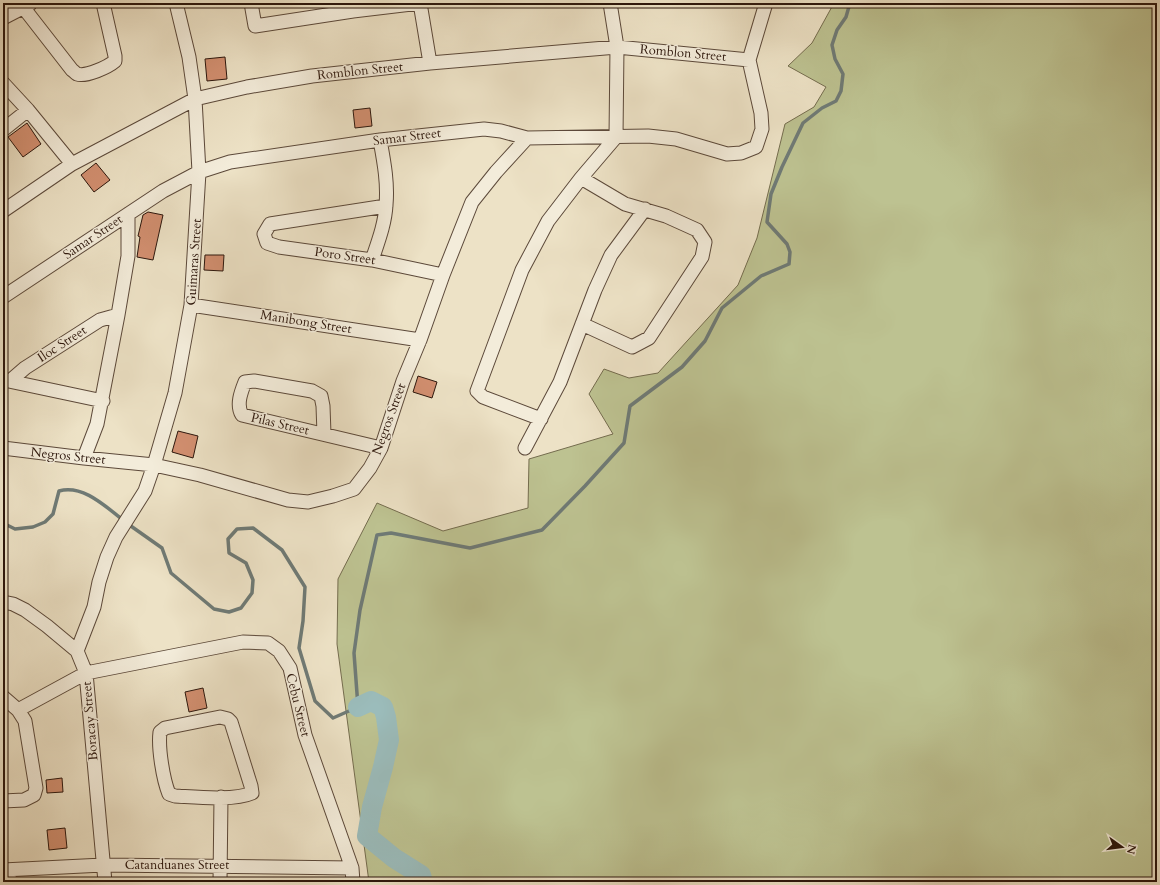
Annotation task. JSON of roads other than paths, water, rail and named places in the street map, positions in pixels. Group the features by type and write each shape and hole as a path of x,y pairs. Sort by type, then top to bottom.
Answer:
{"street":[{"path":"3,18 27,5 72,70 78,74 87,74 109,66 115,61 103,3"},
{"name":"Guimaras Street","path":"77,651 94,608 99,582 107,557 116,537 145,491 154,464 175,393 191,305 199,172 195,99 189,57 176,3"},
{"path":"251,3 255,26 353,7 420,3 430,63"},
{"path":"541,419 483,397 477,391 522,270 548,221 581,178 616,137 617,47 610,3"},
{"path":"749,60 766,3"},
{"name":"Romblon Street","path":"3,211 72,164 195,99 247,87 312,76 430,63 617,47 749,60"},
{"name":"Samar Street","path":"3,297 163,191 199,172 230,162 380,140 484,129 501,131 527,138 648,136 676,138 727,154 741,153 756,147 762,129 761,113 749,60"},
{"path":"3,83 28,110 72,164"},
{"path":"3,130 28,110"},
{"name":"Negros Street","path":"3,448 84,458 154,464 200,475 288,500 308,502 354,489 370,468 381,448 403,381 472,202 496,172 527,138"},
{"path":"372,260 380,234 386,206 385,170 380,140"},
{"path":"581,178 625,204 666,216 697,230 705,242 702,257 649,338 632,347 582,324"},
{"name":"Poro Street","path":"386,206 270,224 264,234 267,243 278,247 372,260 443,275"},
{"path":"525,448 560,382 595,290 611,256 645,209"},
{"path":"84,458 97,424 103,401 128,256 128,214"},
{"name":"Manibong Street","path":"191,305 420,340"},
{"name":"Iloc Street","path":"6,381 100,320 118,315"},
{"name":"Pilas Street","path":"324,434 323,406 321,396 312,391 254,380 245,382 239,402 239,410 242,415 381,448"},
{"path":"6,381 103,401"},
{"name":"Boracay Street","path":"3,602 25,610 77,651 86,673 105,882"},
{"name":"Cebu Street","path":"18,710 86,673 242,642 268,643 279,651 290,668 305,735 352,868 353,882"},
{"path":"3,697 18,710 25,721 36,788 34,795 24,800 3,801"},
{"path":"220,717 228,719 231,722 249,779 252,794 245,797 221,797 175,796 169,794 165,785 159,740 160,732 166,728 220,717"},
{"path":"220,882 221,797"},
{"name":"Catanduanes Street","path":"7,874 103,865 221,865 352,868"}],"waterway":[{"path":"128,524 162,548 171,573 214,609 229,612 241,608 252,593 253,580 246,563 229,553 228,539 237,529 253,528 282,550 305,587 303,621 299,648 315,701 333,718 358,707 354,653 360,610 377,535 391,533 470,548 542,530 624,443 630,406 682,367 705,341 722,308 761,276 789,264 790,252 787,244 767,222 771,194 803,123 822,108 836,101 841,91 843,74 835,59 832,45 837,30 846,17 850,3"},
{"path":"3,523 15,529 33,527 45,522 53,514 59,491 68,490 77,491 94,498 123,520"},
{"path":"358,707 371,701 383,707 389,740 372,807 367,836 394,858 421,875 423,882"}]}
